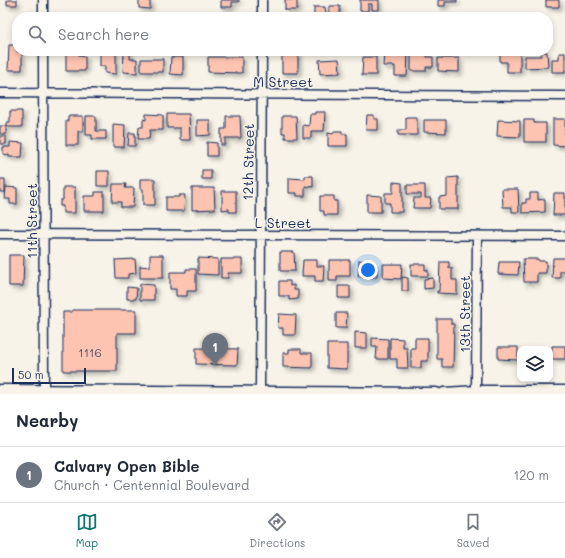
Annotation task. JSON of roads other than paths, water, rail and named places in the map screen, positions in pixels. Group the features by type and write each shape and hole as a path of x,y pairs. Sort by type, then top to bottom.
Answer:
{"main road":[{"path":"0,391 260,394 436,394"},
{"path":"444,394 476,392 565,392"}],"street":[{"path":"43,0 43,12"},
{"path":"262,0 262,12"},
{"name":"11th Street","path":"43,56 44,391"},
{"name":"12th Street","path":"260,394 262,56"},
{"name":"M Street","path":"0,93 565,96"},
{"name":"L Street","path":"0,234 565,236"},
{"name":"13th Street","path":"476,392 477,236"}],"place":[{"name":"Calvary Open Bible","path":"215,366"}]}
